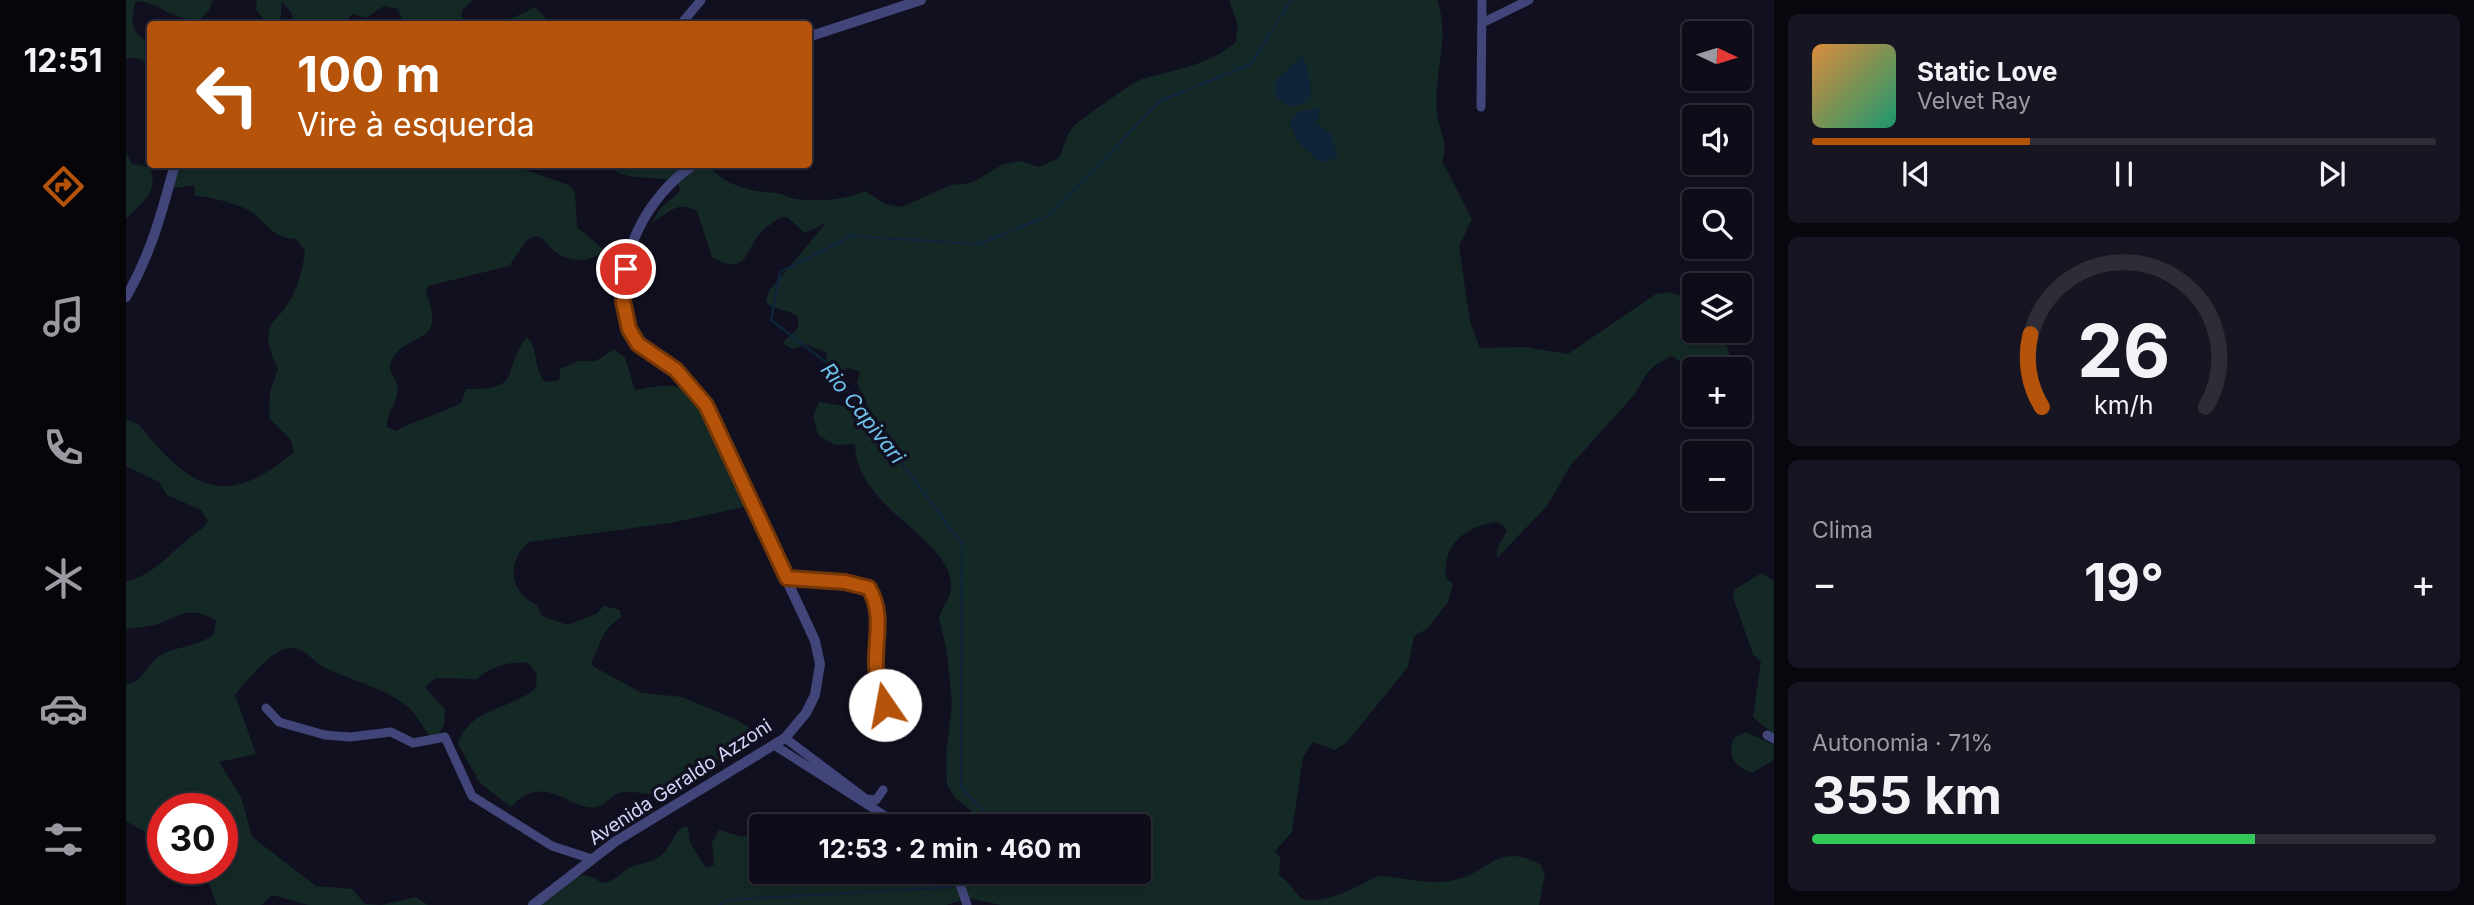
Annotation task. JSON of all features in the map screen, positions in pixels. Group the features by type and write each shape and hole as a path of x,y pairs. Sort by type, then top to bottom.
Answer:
{"street":[{"path":"684,21 701,0"},
{"path":"812,36 921,0"},
{"path":"1481,107 1482,0"},
{"path":"1482,23 1529,0"},
{"path":"126,297 145,265 156,236 174,168"},
{"name":"Avenida Geraldo Azzoni","path":"533,905 592,859 647,822 785,738 806,713 815,695 820,664 816,641 706,405 676,370 638,344 625,317 624,283 634,240 656,201 691,168"},
{"path":"787,578 845,582 869,588 877,606 879,621 876,665 885,705"},
{"path":"266,708 279,722 325,734 350,737 391,732 413,743 445,737 472,796 552,846 592,859"},
{"path":"785,738 866,799 876,800 883,790"},
{"path":"774,745 882,814"},
{"path":"960,884 967,905"}],"green space":[{"path":"126,0 212,0 209,10 198,21 136,1 134,26 139,36 147,42 147,65 141,59 126,59"},
{"path":"257,0 473,0 463,9 461,16 468,21 403,21 398,9 384,6 366,18 352,14 346,21 293,21 292,13 282,2 280,21 265,21 256,10"},
{"path":"1229,0 1437,0 1442,28 1436,98 1444,143 1442,161 1472,219 1459,246 1470,322 1480,348 1524,347 1568,354 1656,294 1670,292 1682,296 1682,343 1725,343 1731,357 1682,357 1682,363 1672,356 1655,365 1646,374 1635,394 1570,466 1547,506 1497,558 1497,549 1507,531 1497,522 1475,528 1458,539 1448,556 1446,566 1446,578 1453,584 1448,602 1427,629 1414,636 1408,667 1346,743 1335,750 1313,742 1303,757 1292,832 1275,851 1280,857 1279,875 1302,899 1331,897 1378,876 1430,882 1449,881 1463,878 1493,862 1512,856 1540,864 1545,874 1539,905 1001,905 969,898 946,905 536,905 567,880 584,876 605,883 633,866 658,858 683,827 688,827 690,843 706,868 714,865 712,843 719,830 749,836 749,884 1151,884 1151,814 976,814 955,798 947,784 946,758 952,703 947,652 939,618 951,588 948,570 937,554 871,487 860,467 855,444 835,445 818,435 813,416 819,402 855,408 867,404 857,383 860,372 848,368 830,377 826,374 827,353 805,344 793,349 785,345 783,342 798,328 798,317 766,302 769,291 826,223 805,233 787,217 781,217 762,231 739,263 724,262 712,257 697,211 678,207 651,223 660,209 680,191 678,183 623,174 610,168 711,168 730,183 756,191 778,193 796,199 832,200 865,191 885,204 902,207 951,185 971,183 1004,164 1021,161 1039,167 1059,158 1072,128 1128,87 1142,79 1215,56 1236,42 1238,25"},
{"path":"535,7 548,21 501,21 519,15"},
{"path":"126,153 132,164 150,168 152,184 143,202 126,219"},
{"path":"169,168 520,168 569,185 575,192 577,227 604,250 588,259 568,258 535,236 527,240 509,266 428,286 426,293 432,322 429,330 398,351 390,364 398,391 388,416 387,427 396,431 461,403 466,389 497,386 505,382 527,337 531,342 539,372 546,382 559,380 560,369 578,361 596,361 614,349 625,358 635,390 676,387 688,392 696,400 706,412 724,446 742,496 744,507 670,523 529,542 514,567 516,585 528,600 537,605 542,616 568,625 596,614 604,606 620,610 621,617 602,637 591,663 594,667 642,693 682,697 739,721 754,731 740,752 736,750 700,777 670,794 624,792 616,794 599,806 586,807 557,795 535,792 511,807 480,783 458,744 471,723 536,688 537,674 528,663 501,665 477,679 435,678 425,687 445,710 444,725 435,740 412,711 399,700 324,667 297,649 285,649 261,666 235,695 256,754 219,762 241,797 252,837 316,886 352,889 365,904 382,905 309,905 272,895 261,905 217,905 209,884 238,884 238,793 147,793 147,833 126,821 126,684 140,678 154,660 165,653 208,639 214,634 216,620 187,613 157,624 126,629 126,582 136,579 159,564 208,521 201,510 167,495 159,482 126,466 126,420 139,425 172,461 205,483 238,485 274,468 294,452 291,440 269,418 270,392 278,369 270,350 268,336 271,324 285,308 296,288 305,251 296,239 279,235 244,208 195,196 194,185 175,188"},
{"path":"1762,573 1774,581 1774,735 1753,717 1761,662 1753,654 1733,597 1735,589"},
{"path":"1746,732 1774,745 1774,760 1752,773 1737,764 1731,750 1734,738"},
{"path":"416,897 428,905 382,905"}],"water":[{"path":"1303,56 1310,83 1310,100 1291,107 1276,97 1275,81"},
{"path":"1321,108 1316,124 1331,134 1338,157 1321,163 1299,143 1289,122 1300,111"}],"waterway":[{"name":"Rio Capivari","path":"986,814 961,787 962,544 827,363 771,320 780,272 851,236 979,244 1050,215 1160,101 1251,64 1291,0"},
{"name":"Rio Capivari","path":"977,885 1005,884"},
{"name":"Rio Capivari","path":"720,905 727,900 951,887"}],"route":[{"path":"626,269 623,301 629,329 638,344 688,381 706,405 787,578 845,582 869,588 877,606 879,642 876,665 885,705"}]}
